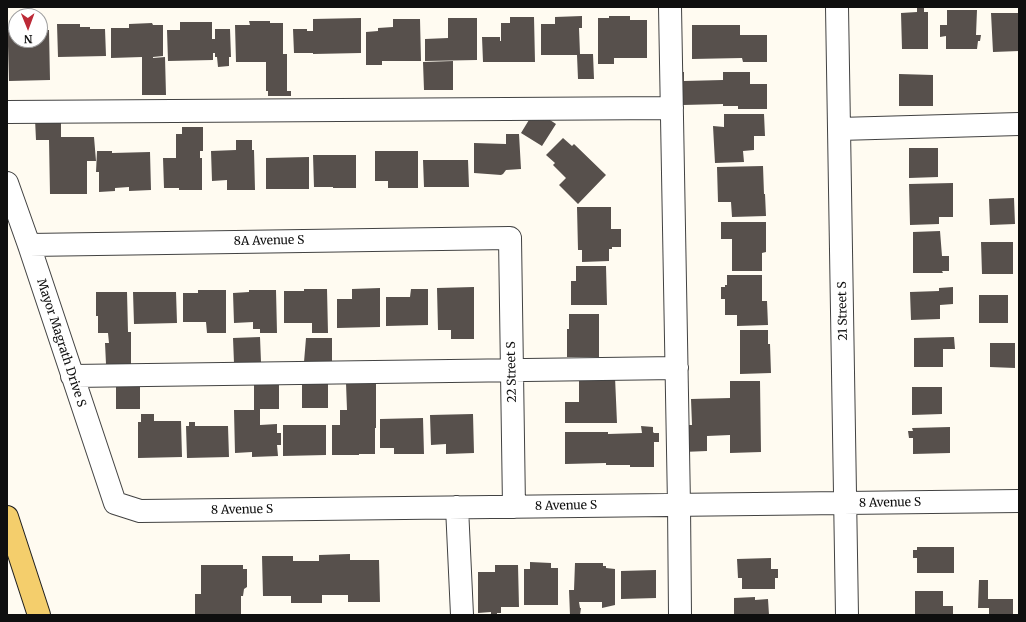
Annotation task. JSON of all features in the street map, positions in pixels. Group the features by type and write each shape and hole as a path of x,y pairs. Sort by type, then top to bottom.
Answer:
{"main road":[{"path":"7,518 39,615"}],"street":[{"path":"670,7 680,615"},
{"name":"21 Street S","path":"837,7 847,615"},
{"path":"7,112 672,108"},
{"path":"839,129 1019,124"},
{"name":"Mayor Magrath Drive S","path":"7,183 115,503"},
{"name":"8A Avenue S","path":"29,245 510,238"},
{"name":"22 Street S","path":"510,238 514,506"},
{"path":"72,376 677,368"},
{"name":"8 Avenue S","path":"115,503 140,511 1019,501"},
{"path":"457,507 462,615"}],"building":[{"path":"917,8 924,8 924,12 928,12 928,49 902,49 901,13 917,12"},
{"path":"947,10 977,10 976,35 981,35 980,41 978,41 977,49 946,49 946,36 940,37 940,25 947,25"},
{"path":"991,13 1019,13 1019,51 993,52"},
{"path":"582,16 582,28 579,28 580,54 593,54 594,79 578,79 577,55 541,55 541,24 555,24 555,17"},
{"path":"609,16 630,16 630,20 647,20 647,58 614,58 614,64 598,64 598,18 609,18"},
{"path":"510,17 534,17 535,62 483,62 482,37 500,37 501,41 501,23 510,23"},
{"path":"361,18 361,53 294,53 293,29 307,29 307,31 313,31 313,19"},
{"path":"448,18 477,18 477,60 425,61 425,39 448,38"},
{"path":"393,19 420,19 421,61 382,61 382,65 366,65 366,32 378,31 378,28 393,27"},
{"path":"249,21 270,21 270,23 283,23 283,54 287,54 287,91 291,91 291,96 268,96 268,91 266,91 266,62 236,62 235,25 250,25"},
{"path":"180,22 212,22 212,39 215,39 215,29 230,29 231,57 229,57 229,66 218,67 215,53 213,53 213,60 168,61 167,30 180,30"},
{"path":"152,23 153,25 163,25 163,56 153,58 165,57 166,95 142,95 142,57 111,58 111,28 129,28 129,24"},
{"path":"57,24 80,24 80,27 90,27 90,29 105,29 106,56 58,57"},
{"path":"692,25 740,25 740,35 767,35 767,62 743,62 742,58 692,59"},
{"path":"7,30 8,30 8,46"},
{"path":"49,30 50,80 9,81 8,48 48,48"},
{"path":"453,61 453,90 424,90 423,62"},
{"path":"675,72 684,72 684,81 723,80 723,72 750,72 750,84 767,84 767,109 738,109 738,106 723,106 723,104 683,105 683,82 675,83"},
{"path":"899,74 933,75 933,106 899,106"},
{"path":"535,110 556,124 542,146 521,133"},
{"path":"724,114 764,114 765,136 754,136 754,150 743,151 744,162 715,163 713,126 724,127"},
{"path":"35,119 61,119 61,137 94,137 96,161 87,161 87,194 50,194 49,140 36,140"},
{"path":"182,127 203,127 203,151 200,151 200,158 202,158 202,190 179,190 179,188 164,188 163,158 176,158 176,134 182,134"},
{"path":"506,134 519,134 521,169 506,170 501,175 474,173 474,143 506,144"},
{"path":"563,138 572,146 574,144 606,175 578,204 559,185 566,178 553,165 555,163 546,155"},
{"path":"236,140 252,140 252,150 254,150 255,190 227,190 227,180 212,181 211,151 236,150"},
{"path":"909,148 938,148 938,177 909,178"},
{"path":"97,151 112,151 112,153 150,152 151,190 129,191 129,187 115,188 115,191 99,192 99,172 96,172"},
{"path":"375,151 418,151 418,188 388,188 388,181 375,181"},
{"path":"313,155 356,155 356,188 314,187"},
{"path":"309,157 309,189 266,189 266,158"},
{"path":"423,160 468,160 469,187 424,187"},
{"path":"763,166 766,216 732,217 731,202 718,202 717,167"},
{"path":"953,183 953,217 939,217 939,224 910,225 909,184"},
{"path":"1014,198 1015,224 990,225 989,199"},
{"path":"577,207 611,207 611,229 621,229 621,247 612,247 612,249 609,249 609,261 582,262 582,250 578,250"},
{"path":"721,222 766,222 766,252 762,253 762,271 732,271 732,239 721,239"},
{"path":"940,231 942,256 949,256 949,271 942,271 943,273 913,273 913,232"},
{"path":"981,242 1013,242 1013,274 982,274"},
{"path":"576,266 606,266 607,305 571,305 571,281 576,281"},
{"path":"727,275 762,275 762,301 767,301 768,325 737,326 737,315 725,315 725,299 721,299 721,287 725,287 725,285 727,285"},
{"path":"474,287 474,339 451,339 451,330 438,330 437,288"},
{"path":"953,287 953,304 940,305 940,319 911,320 910,292 939,291 939,288"},
{"path":"380,288 380,327 337,328 337,299 352,299 352,289"},
{"path":"304,289 327,289 328,333 312,333 312,323 284,323 284,291 304,291"},
{"path":"411,289 428,289 428,325 386,326 386,297 410,297"},
{"path":"198,290 226,290 226,333 207,333 206,322 183,322 183,293 198,293"},
{"path":"249,290 276,290 277,333 260,333 260,329 253,329 253,322 234,323 233,293 249,292"},
{"path":"96,292 127,292 128,332 131,332 131,364 106,364 105,343 109,343 108,333 98,333"},
{"path":"133,292 176,292 177,323 134,324"},
{"path":"979,295 1008,295 1008,323 979,323"},
{"path":"569,314 599,314 599,357 567,357 567,329 569,329"},
{"path":"740,330 768,330 771,373 740,374"},
{"path":"260,337 261,362 234,363 233,338"},
{"path":"954,337 955,349 943,349 943,367 914,367 914,338"},
{"path":"306,338 332,338 332,361 304,362"},
{"path":"990,343 1015,343 1015,368 990,367"},
{"path":"598,377 615,377 617,423 565,423 565,402 579,402 579,381 599,381"},
{"path":"730,381 760,381 761,452 730,453 730,435 707,436 707,451 683,452 683,425 692,425 691,399 730,398"},
{"path":"302,382 328,382 328,408 302,408"},
{"path":"376,382 375,454 332,455 332,425 340,425 340,410 347,410 346,383"},
{"path":"254,384 279,384 279,409 260,409 260,425 277,424 277,433 281,433 281,445 277,445 278,456 252,457 252,452 235,453 234,410 254,410"},
{"path":"140,386 140,409 116,409 116,387"},
{"path":"912,387 942,387 942,414 912,415"},
{"path":"141,414 154,414 154,421 181,421 182,457 138,458 138,422 141,422"},
{"path":"473,414 474,453 446,454 446,444 431,445 430,415"},
{"path":"423,418 424,454 394,454 394,448 380,448 380,419"},
{"path":"189,422 195,422 195,426 228,426 229,457 187,458 186,426 189,426"},
{"path":"283,425 326,425 326,455 283,456"},
{"path":"641,426 653,427 654,433 659,433 659,442 654,442 654,467 606,465 606,463 565,464 565,432 608,432 608,434 642,433"},
{"path":"950,427 950,453 913,454 913,438 909,438 908,431 913,431 912,428"},
{"path":"917,547 954,547 954,573 917,573 917,558 913,558 913,550 917,550"},
{"path":"350,554 350,560 379,560 380,602 348,602 348,595 322,595 322,603 291,603 291,596 263,596 262,556 293,556 293,561 319,561 319,555"},
{"path":"771,558 771,569 778,569 778,578 775,578 775,589 742,589 742,578 738,578 737,559"},
{"path":"530,562 551,563 551,568 558,568 558,605 524,605 524,569 530,569"},
{"path":"575,563 603,563 603,566 606,566 606,568 615,569 615,605 602,608 602,602 579,602 581,608 580,615 570,615 569,590 574,590"},
{"path":"201,565 243,565 243,569 247,569 247,587 244,589 243,596 241,596 241,615 195,615 195,594 201,594"},
{"path":"495,565 518,565 519,607 501,607 501,613 497,613 497,615 491,615 491,612 478,613 478,572 495,572"},
{"path":"656,570 656,598 621,599 621,571"},
{"path":"979,580 988,580 988,599 1013,599 1013,615 989,615 989,608 978,608"},
{"path":"915,591 943,591 943,606 953,606 953,615 915,615"},
{"path":"755,597 755,600 768,599 769,615 734,615 734,598"}]}
